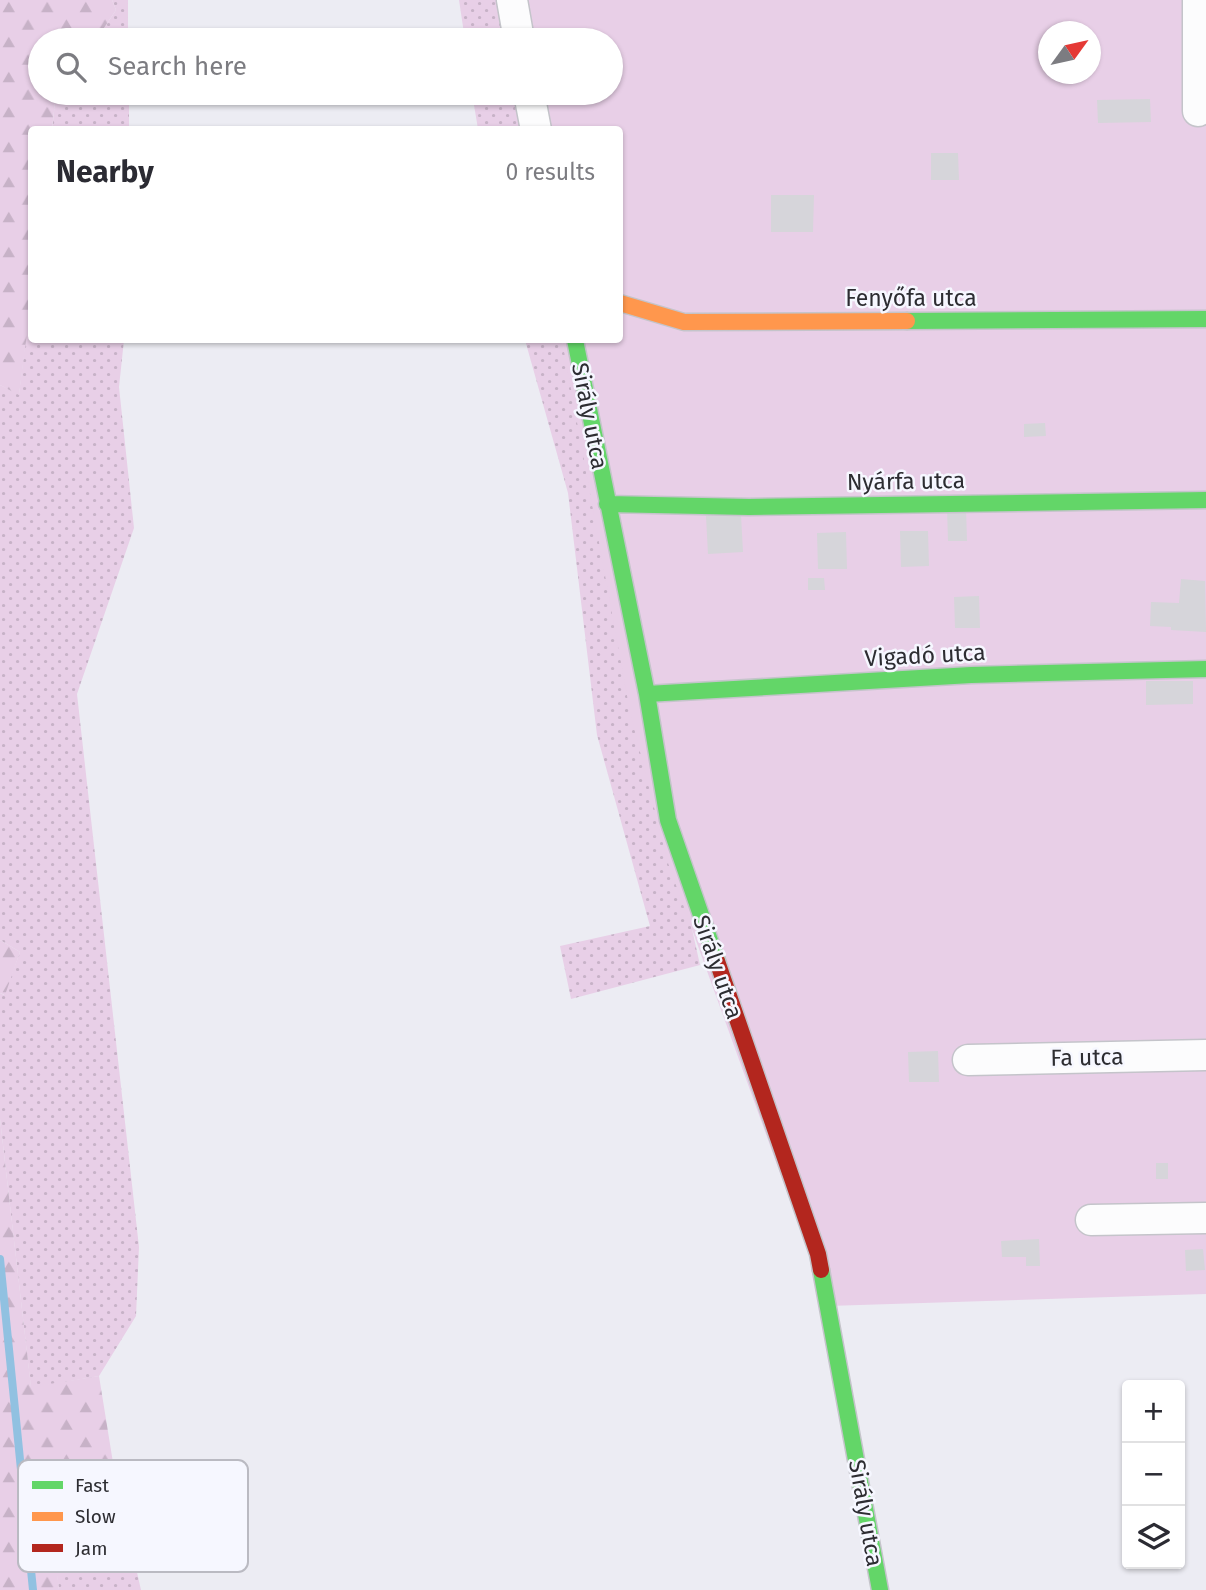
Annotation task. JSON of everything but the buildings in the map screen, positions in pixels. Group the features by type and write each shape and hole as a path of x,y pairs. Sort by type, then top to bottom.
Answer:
{"street":[{"path":"512,0 517,28"},
{"path":"1198,0 1198,111"},
{"path":"531,105 535,126"},
{"name":"Fenyőfa utca","path":"623,304 684,322 1206,319"},
{"name":"Sirály utca","path":"576,343 647,694 668,820 818,1254 880,1590"},
{"name":"Nyárfa utca","path":"607,504 749,506 1206,500"},
{"name":"Vigadó utca","path":"647,694 971,675 1206,669"},
{"name":"Fa utca","path":"968,1060 1206,1055"},
{"path":"1091,1220 1206,1218"}],"green space":[{"path":"0,0 112,0 116,10 104,28 28,28 28,105 55,105 52,126 28,126 28,326 19,395 0,385"},
{"path":"112,0 128,0 128,28 104,28 116,10"},
{"path":"459,0 500,0 505,28 463,28"},
{"path":"500,0 1206,0 1206,1294 828,1306 668,863 630,712 563,343 623,343 623,126 523,126 519,105 623,105 623,28 505,28"},
{"path":"55,105 129,105 129,126 52,126"},
{"path":"474,105 519,105 523,126 478,126"},
{"path":"28,320 28,343 124,343 119,387 134,528 77,694 139,1247 136,1316 99,1376 31,1388 0,1119 0,993 4,995 20,952 0,940 0,385 19,394"},
{"path":"526,343 563,343 700,965 571,999 560,946 650,926 597,735 568,493"},
{"path":"0,940 20,952 5,995 0,993"},
{"path":"0,1119 31,1387 99,1376 113,1460 18,1460 18,1572 57,1572 59,1590 0,1590"},
{"path":"56,1572 137,1572 141,1590 59,1590"}],"waterway":[{"path":"0,1259 20,1460"},
{"path":"31,1572 33,1590"}],"traffic: fast":[{"path":"907,321 1206,319"},
{"path":"576,343 647,694 668,820 717,961"},
{"path":"607,504 749,507 1206,500"},
{"path":"647,694 971,675 1206,669"},
{"path":"821,1270 880,1590"}],"traffic: slow":[{"path":"623,304 684,322 907,321"}],"traffic: jam":[{"path":"717,961 818,1254 821,1270"}]}
